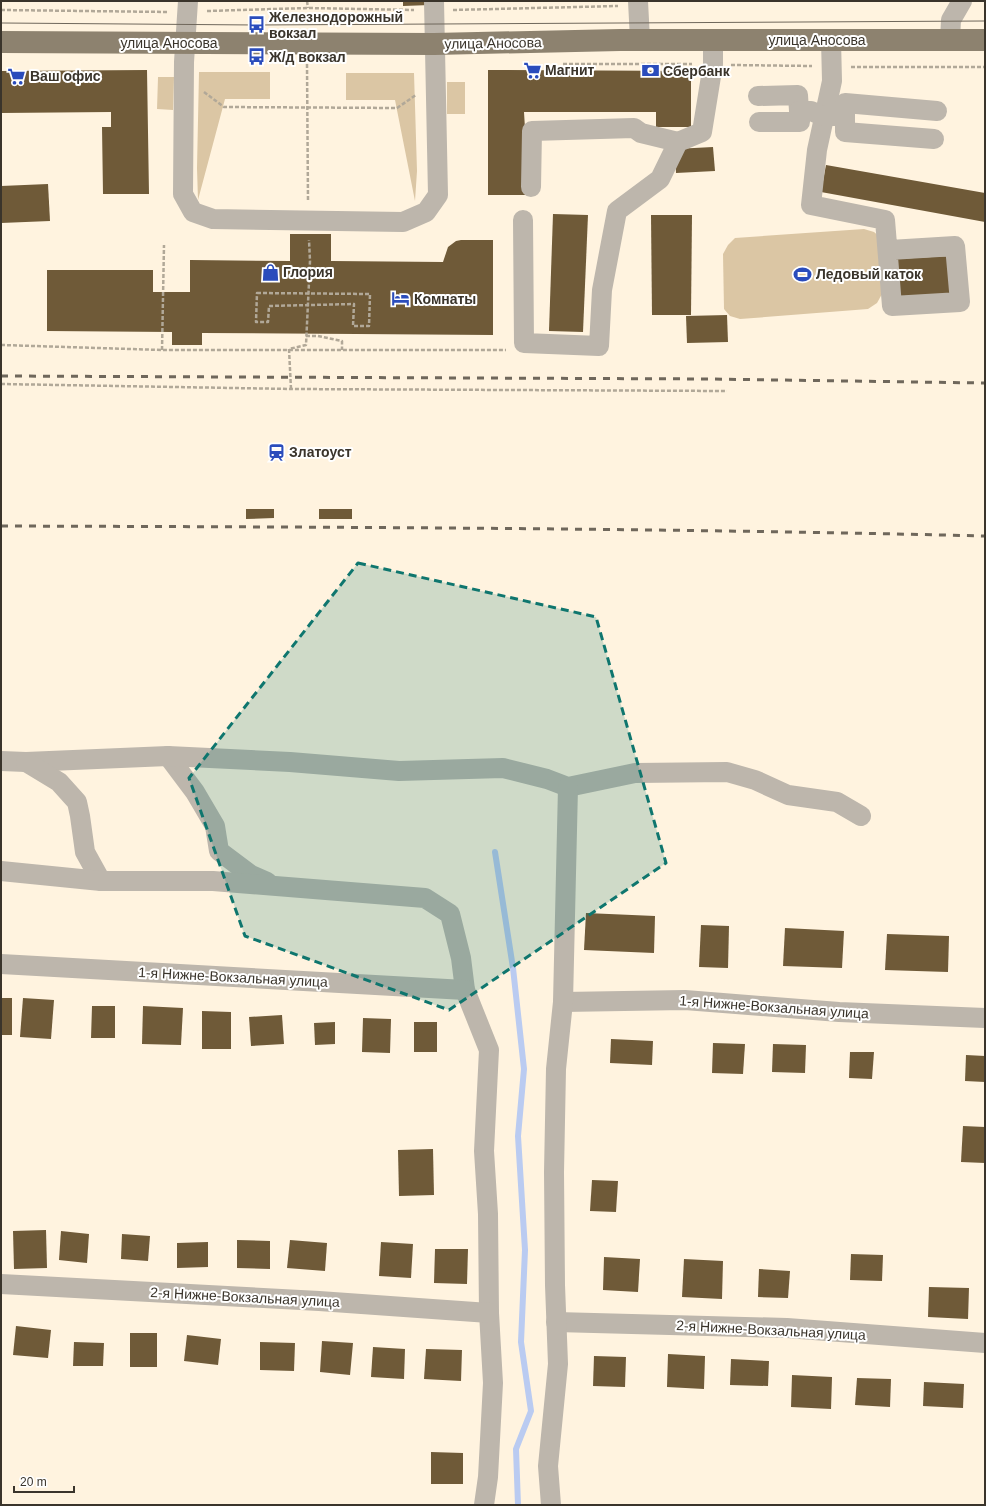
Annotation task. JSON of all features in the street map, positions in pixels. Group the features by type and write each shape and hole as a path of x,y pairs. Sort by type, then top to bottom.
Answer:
{"main road":[{"name":"улица Аносова","path":"1,42 434,44 640,40 985,40"}],"street":[{"path":"950,40 951,20 962,1"},
{"path":"638,2 640,40"},
{"path":"188,7 184,77 183,194 193,212 213,219 403,222 426,212 438,195 434,5"},
{"path":"531,187 532,132 634,128 641,133 678,142 702,132 713,64 713,40"},
{"path":"831,40 832,81 823,116 817,150 811,205 885,220 892,306 960,302 955,246 890,250"},
{"path":"758,96 798,95 800,111 800,122 759,122"},
{"path":"934,139 845,132 846,103 937,111"},
{"path":"800,111 811,112 823,116 845,116"},
{"path":"523,220 524,343 599,346 602,290 617,211 660,179 678,142"},
{"path":"168,756 195,792 215,826 219,851 251,875 276,886"},
{"path":"1,761 26,762 168,756 290,762 399,771 503,768 546,779 568,787 635,773 727,772 755,780 788,795 836,802 861,816"},
{"path":"26,762 58,782 77,802 85,852 101,881"},
{"path":"551,1505 548,1466 558,1364 554,1172 555,1077 563,1002 568,787"},
{"path":"1,871 101,881 213,881 425,898 450,914 461,958 465,990 489,1050 484,1150 488,1214 489,1313 492,1383 488,1478 484,1505"},
{"name":"1-я Нижне-Вокзальная улица","path":"1,964 465,990"},
{"name":"1-я Нижне-Вокзальная улица","path":"563,1002 685,1000 839,1012 985,1018"},
{"name":"2-я Нижне-Вокзальная улица","path":"1,1284 311,1301 489,1313"},
{"name":"2-я Нижне-Вокзальная улица","path":"556,1322 787,1328 985,1343"}],"path":[{"path":"307,1 308,8"},
{"path":"1,10 188,7 308,8 434,5 619,6 638,2"},
{"path":"307,63 309,221"},
{"path":"184,77 224,107 397,108 435,82"},
{"path":"289,349 306,345 309,242"},
{"path":"162,350 164,245"},
{"path":"257,293 308,293 370,294 369,326 353,326 354,304 269,306 268,322 256,322 257,293"},
{"path":"306,336 318,336 342,341 342,350"},
{"path":"1,345 162,350 508,350"},
{"path":"289,349 291,389"},
{"path":"1,384 291,389 727,391"}],"highlighted area":[{"path":"358,563 596,617 666,863 449,1010 245,936 189,778"}],"shaded area":[{"path":"199,72 270,72 270,99 225,99 198,200 197,168"},
{"path":"346,73 414,73 417,171 415,201 395,100 346,100"},
{"path":"158,77 174,77 173,110 157,109"},
{"path":"447,82 465,82 465,114 447,114"},
{"name":"Ледовый каток","path":"864,229 874,232 881,238 882,294 877,303 868,309 740,319 730,316 724,309 723,254 728,245 735,238"}],"building":[{"path":"403,1 430,1 430,5 403,6"},
{"path":"147,70 149,194 103,194 102,127 111,127 111,112 1,113 1,71"},
{"path":"488,70 691,71 691,127 656,127 656,112 524,112 529,195 488,195"},
{"path":"713,147 715,171 676,173 675,149"},
{"path":"826,165 985,193 985,222 821,192"},
{"path":"48,184 50,221 1,223 1,186"},
{"path":"553,214 588,215 583,332 549,331"},
{"path":"651,215 692,215 691,315 652,315"},
{"path":"290,234 331,234 331,261 443,262 448,247 456,241 493,240 493,335 202,333 202,345 172,345 172,332 47,331 47,270 153,270 153,292 190,292 190,260 290,261"},
{"path":"950,256 953,297 898,300 896,259"},
{"path":"727,315 728,342 687,343 686,316"},
{"path":"246,509 274,509 274,518 246,519"},
{"path":"319,509 352,509 352,519 319,519"},
{"path":"586,913 655,916 654,953 584,950"},
{"path":"701,925 729,926 728,968 699,967"},
{"path":"785,928 844,931 842,968 783,966"},
{"path":"887,934 949,936 948,972 885,970"},
{"path":"1,998 12,998 12,1035 1,1035"},
{"path":"23,998 54,1000 51,1039 20,1037"},
{"path":"92,1006 115,1006 115,1038 91,1038"},
{"path":"143,1006 183,1008 181,1045 142,1044"},
{"path":"202,1011 231,1012 231,1049 202,1049"},
{"path":"282,1015 284,1044 251,1046 249,1017"},
{"path":"363,1018 391,1019 390,1053 362,1052"},
{"path":"335,1022 335,1044 315,1045 314,1023"},
{"path":"414,1022 437,1022 437,1052 414,1052"},
{"path":"611,1039 653,1041 652,1065 610,1063"},
{"path":"713,1043 745,1044 743,1074 712,1073"},
{"path":"773,1044 806,1045 805,1073 772,1072"},
{"path":"850,1052 874,1052 872,1079 849,1078"},
{"path":"966,1055 985,1056 985,1082 965,1081"},
{"path":"963,1126 985,1127 985,1163 961,1162"},
{"path":"433,1149 434,1195 399,1196 398,1150"},
{"path":"592,1180 618,1181 616,1212 590,1211"},
{"path":"46,1230 47,1268 14,1269 13,1231"},
{"path":"61,1231 89,1234 87,1263 59,1260"},
{"path":"122,1234 150,1236 148,1261 121,1259"},
{"path":"237,1240 270,1241 270,1269 237,1268"},
{"path":"290,1240 327,1243 325,1271 287,1268"},
{"path":"208,1242 208,1267 177,1268 177,1243"},
{"path":"381,1242 413,1244 411,1278 379,1276"},
{"path":"435,1249 468,1249 467,1284 434,1283"},
{"path":"851,1254 883,1255 882,1281 850,1280"},
{"path":"604,1257 640,1259 638,1292 603,1290"},
{"path":"684,1259 723,1261 722,1299 682,1297"},
{"path":"759,1269 790,1271 788,1298 758,1297"},
{"path":"929,1287 969,1288 968,1319 928,1317"},
{"path":"16,1326 51,1330 48,1358 13,1355"},
{"path":"130,1333 157,1333 157,1367 130,1367"},
{"path":"187,1335 221,1339 218,1365 184,1361"},
{"path":"322,1341 353,1343 350,1375 320,1372"},
{"path":"74,1342 104,1343 103,1366 73,1366"},
{"path":"260,1342 295,1343 294,1371 260,1370"},
{"path":"373,1347 405,1349 404,1379 371,1377"},
{"path":"426,1349 462,1350 461,1381 424,1379"},
{"path":"668,1354 705,1356 704,1389 667,1387"},
{"path":"594,1356 626,1357 625,1387 593,1386"},
{"path":"731,1359 769,1361 768,1386 730,1385"},
{"path":"792,1375 832,1377 831,1409 791,1407"},
{"path":"857,1378 891,1379 890,1407 855,1405"},
{"path":"924,1382 964,1384 963,1408 923,1406"},
{"path":"431,1452 463,1453 463,1484 431,1484"}],"waterway":[{"path":"495,852 513,968 524,1069 518,1136 525,1250 521,1342 531,1411 516,1449 518,1505"}],"tram line":[{"path":"1,23 256,25 985,21"}],"railway":[{"path":"1,376 710,379 985,383"},
{"path":"1,526 370,527 985,536"}],"place":[{"name":"Железнодорожный вокзал","path":"256,25"},
{"name":"Ж/д вокзал","path":"256,57"},
{"name":"Магнит","path":"532,70"},
{"name":"Сбербанк","path":"650,71"},
{"name":"Ваш офис","path":"17,76"},
{"name":"Глория","path":"270,272"},
{"name":"Ледовый каток","path":"803,274"},
{"name":"Комнаты","path":"401,299"},
{"name":"Златоуст","path":"276,452"}]}
